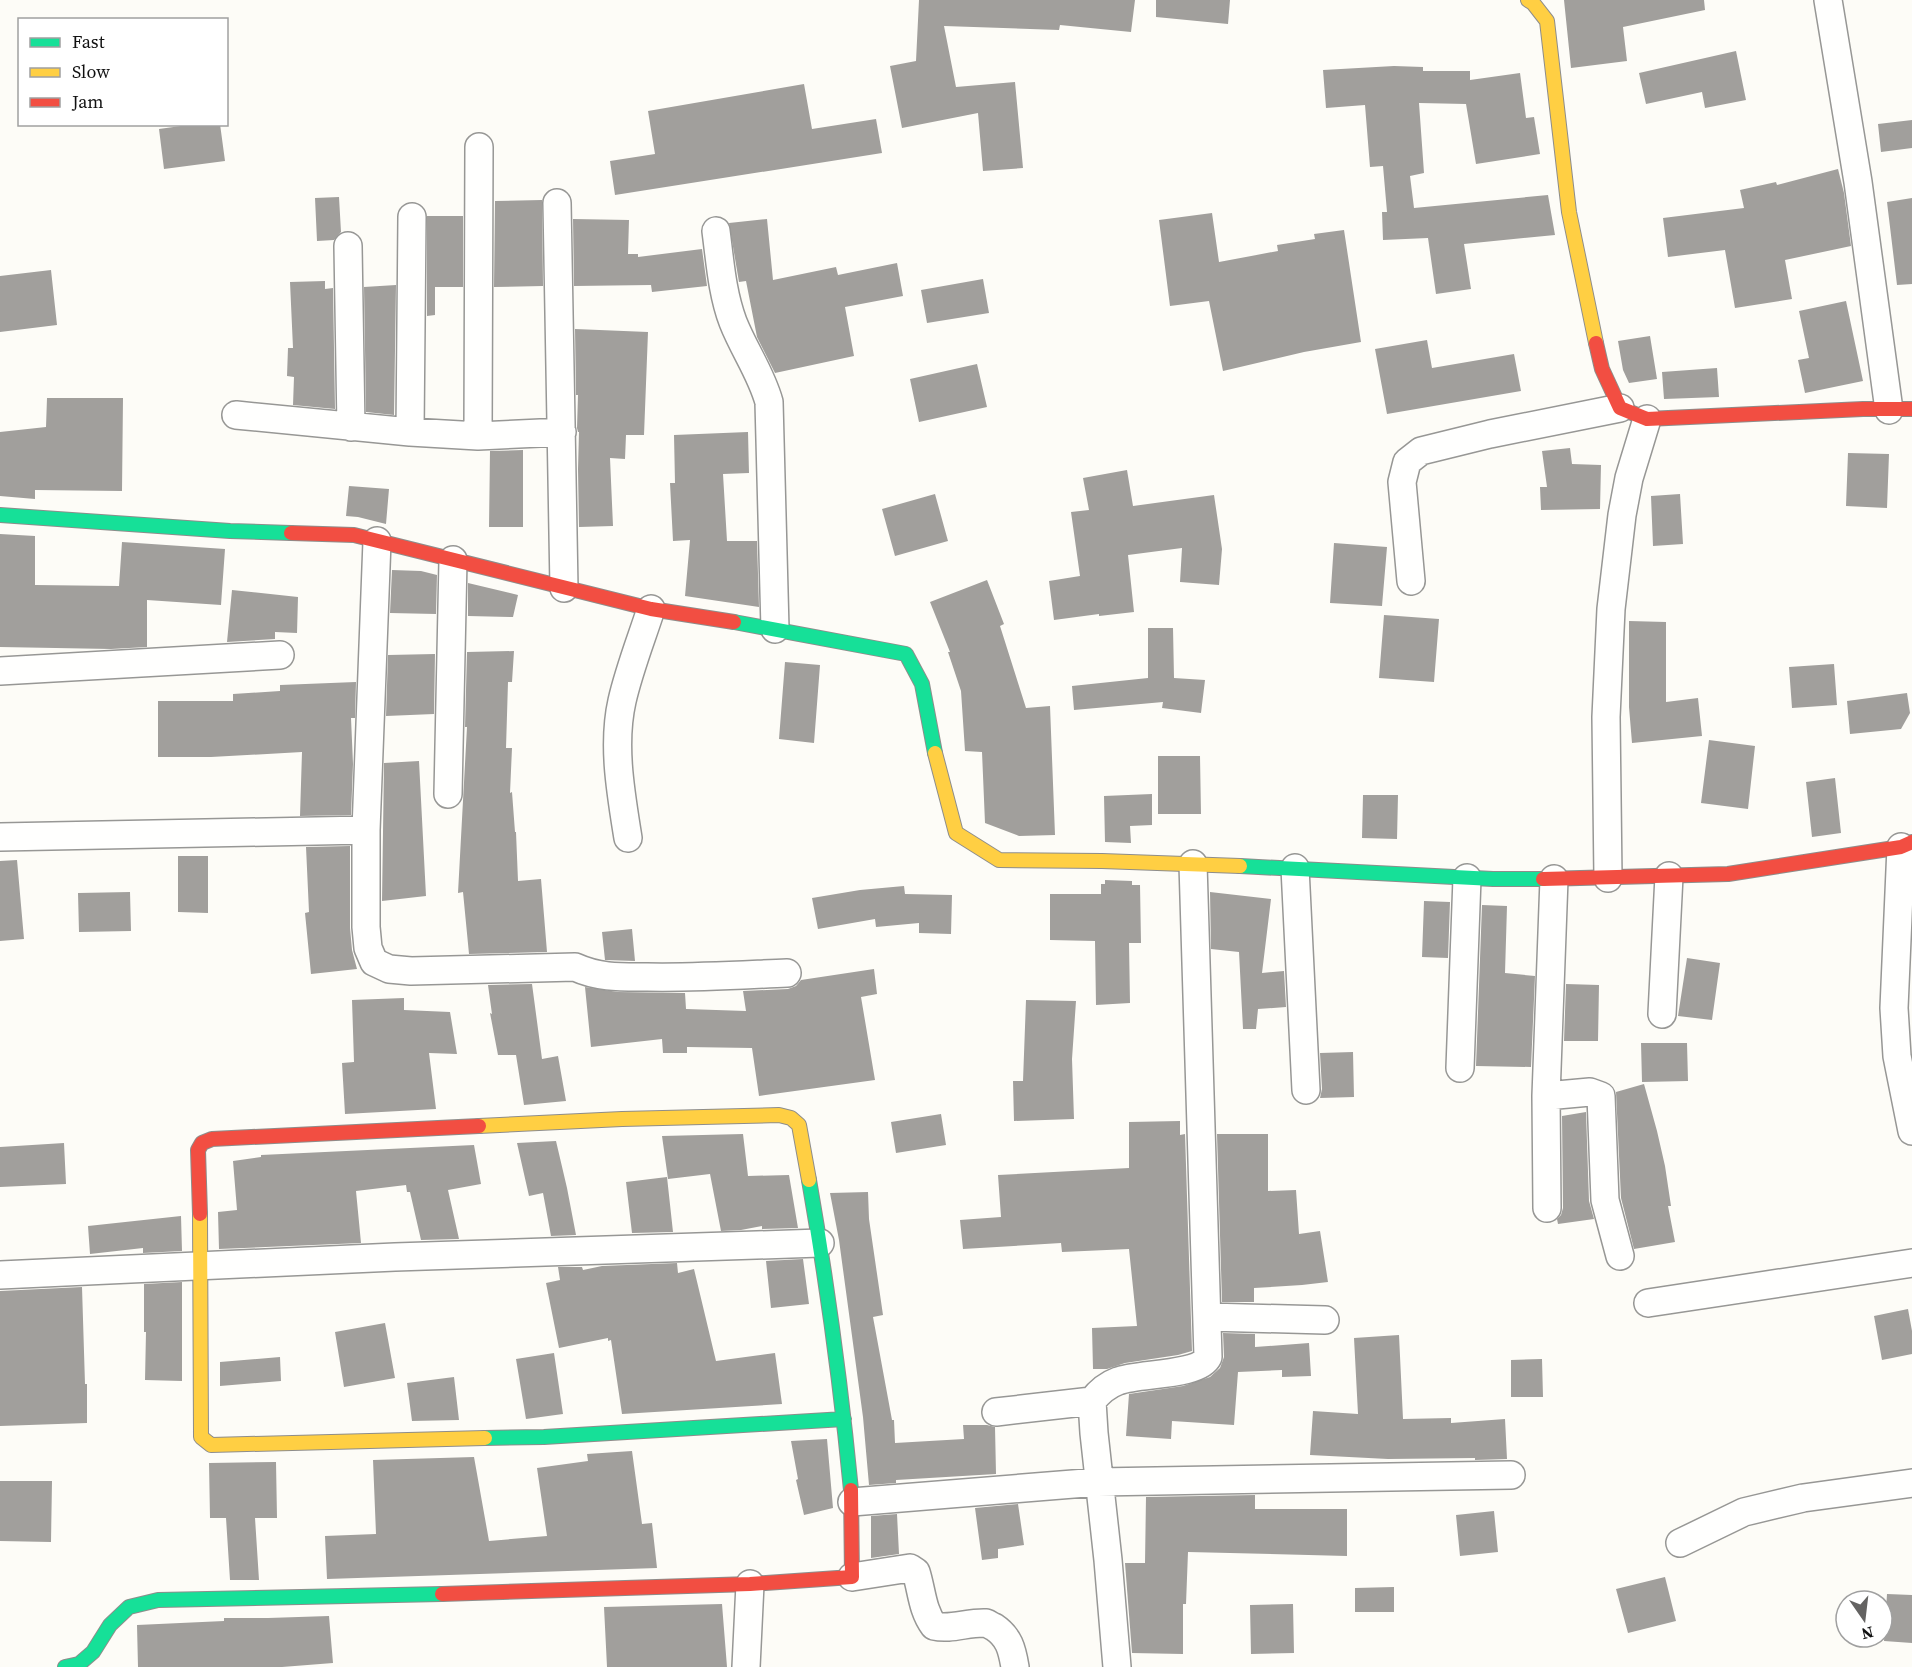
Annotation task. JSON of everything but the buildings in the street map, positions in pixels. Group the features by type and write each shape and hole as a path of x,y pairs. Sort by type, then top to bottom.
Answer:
{"street":[{"path":"1528,0 1547,21 1569,212 1602,369 1620,408"},
{"path":"1411,581 1402,482 1407,462 1421,451 1490,434 1620,408 1647,419 1863,409 1901,410 1858,182 1828,0"},
{"path":"478,436 479,147"},
{"path":"557,203 564,588"},
{"path":"410,432 412,217"},
{"path":"716,231 724,294 765,387 768,402 775,629"},
{"path":"348,246 351,427"},
{"path":"236,415 351,427 478,436 562,432"},
{"path":"1608,878 1606,717 1611,609 1622,515 1629,478 1647,419"},
{"path":"0,515 231,531 354,536 651,609 775,629 906,654 922,684 937,761 956,834 999,860 1193,864 1467,878 1554,879 1728,874 1906,844 1894,1008 1905,1055 1912,1131"},
{"path":"377,541 366,830 366,927 368,948 374,962 389,969 411,971 575,967 590,974 607,976 685,978 787,973"},
{"path":"448,794 453,560"},
{"path":"628,838 620,778 618,728 622,702 651,609"},
{"path":"0,670 280,655"},
{"path":"0,837 366,830"},
{"path":"996,1412 1092,1401 1104,1388 1120,1380 1190,1368 1202,1364 1208,1357 1193,864"},
{"path":"1295,868 1306,1090"},
{"path":"1662,1014 1669,876"},
{"path":"1460,1068 1467,878"},
{"path":"1547,1208 1546,1096 1554,879"},
{"path":"1546,1096 1590,1092 1601,1096 1605,1200 1620,1256"},
{"path":"844,1419 544,1437 211,1445 201,1437 198,1150 202,1143 212,1139 742,1115 779,1115 790,1118 799,1125 820,1243 844,1419 852,1502 852,1577"},
{"path":"0,1275 820,1243"},
{"path":"1648,1303 1912,1263"},
{"path":"1208,1317 1325,1320"},
{"path":"1092,1401 1117,1667"},
{"path":"852,1502 1098,1482 1512,1475"},
{"path":"1680,1543 1744,1512 1803,1498 1912,1483"},
{"path":"75,1666 93,1652 110,1625 129,1607 158,1600 303,1598 750,1584 852,1577 910,1568 916,1572 921,1600 934,1626 944,1628 987,1623 1008,1638 1015,1667"},
{"path":"746,1667 750,1584"}],"traffic: fast":[{"path":"0,515 291,533"},
{"path":"734,622 906,654 922,684 935,753"},
{"path":"1240,866 1493,879 1543,879"},
{"path":"809,1180 833,1335 851,1490"},
{"path":"485,1438 544,1437 844,1419"},
{"path":"65,1667 79,1664 93,1652 110,1625 129,1607 158,1600 442,1594"}],"traffic: slow":[{"path":"1528,0 1547,21 1569,212 1596,343"},
{"path":"935,753 956,833 999,860 1240,866"},
{"path":"479,1126 779,1115 791,1118 799,1125 809,1180"},
{"path":"200,1214 201,1437 211,1445 485,1438"}],"traffic: jam":[{"path":"1596,343 1602,369 1620,408 1647,419 1863,409 1912,409"},
{"path":"291,533 354,535 651,609 734,622"},
{"path":"1543,879 1728,874 1901,847 1912,842"},
{"path":"200,1214 198,1150 202,1143 212,1139 479,1126"},
{"path":"442,1594 750,1584 852,1577 851,1490"}]}
